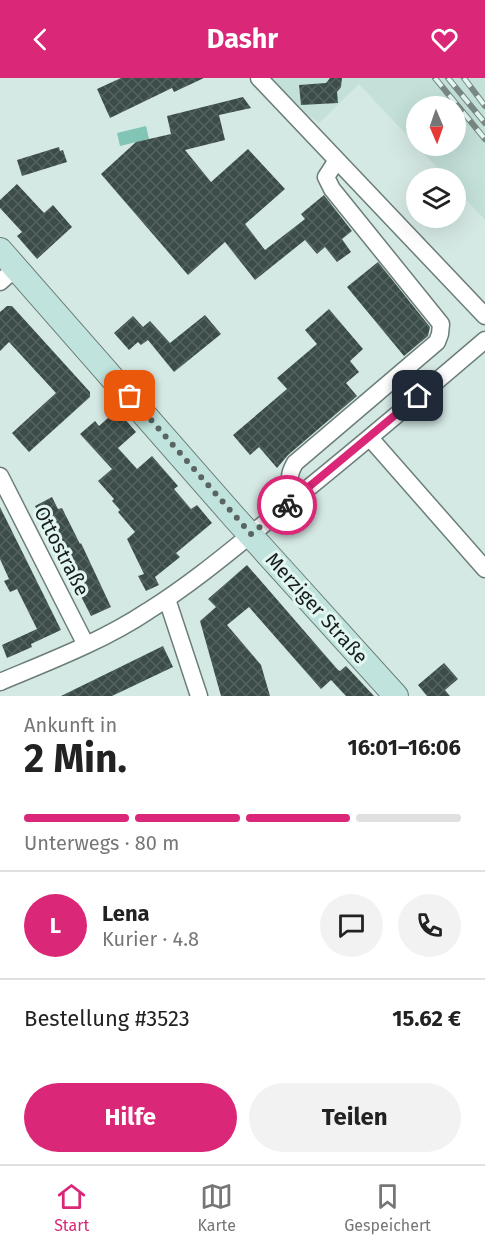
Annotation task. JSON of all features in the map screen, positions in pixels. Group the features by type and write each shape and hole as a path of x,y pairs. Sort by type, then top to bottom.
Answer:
{"main road":[{"name":"Merziger Straße","path":"0,250 8,275 251,534 396,696"}],"street":[{"path":"259,78 485,316"},
{"path":"300,495 290,482 289,473 295,463 437,342 440,334 441,324 332,189 326,177 337,160"},
{"path":"0,682 86,645 167,599 370,438 485,340"},
{"path":"370,438 485,569"},
{"name":"Ottostraße","path":"0,476 86,645"},
{"path":"167,599 196,695"}],"shaded area":[{"path":"270,78 485,78 485,220 466,200 466,168 438,168 426,156 466,156 466,96 406,96 406,134 359,84 319,123 293,104"}],"green space":[{"path":"146,126 149,139 120,146 117,133"}],"building":[{"path":"121,78 204,78 174,92 172,88 110,118 97,89"},
{"path":"330,78 342,78 341,87 337,92 338,103 301,105 299,85 326,83"},
{"path":"243,97 251,108 219,115 225,140 185,150 211,182 248,149 285,189 245,224 265,250 305,219 301,214 324,195 352,231 342,239 351,252 337,262 325,247 317,254 305,240 255,280 225,242 188,275 101,174 136,142 171,134 167,116"},
{"path":"59,147 60,151 63,150 67,162 22,176 17,160"},
{"path":"17,184 44,213 53,205 72,227 37,259 17,236 22,232 0,208 0,200"},
{"path":"378,262 430,327 428,336 404,356 347,287"},
{"path":"7,306 12,306 90,392 90,397 29,452 12,433 56,393 9,342 0,351 0,312"},
{"path":"329,309 363,349 350,361 359,372 346,383 357,396 288,455 277,468 259,447 250,455 233,435 287,389 277,378 317,344 305,330"},
{"path":"205,315 221,334 174,372 148,340 141,345 138,342 129,350 114,333 133,316 143,327 150,321 170,343"},
{"path":"117,410 136,432 118,448 137,469 152,456 178,486 174,489 191,509 197,505 212,523 176,553 180,557 155,577 159,585 146,591 138,576 144,574 127,539 135,532 118,512 120,510 112,501 114,499 98,481 112,469 80,434 95,421 99,426"},
{"path":"52,497 58,509 62,508 81,543 111,607 91,616 35,506"},
{"path":"0,507 61,630 7,658 2,645 37,629 17,589 10,592 4,581 9,579 0,559"},
{"path":"247,565 338,670 346,666 374,696 346,696 331,680 321,689 249,607 227,625 261,665 270,696 221,696 200,621 216,607 208,599"},
{"path":"163,646 173,667 112,696 61,696"},
{"path":"444,663 458,679 445,690 450,696 427,696 418,685"}],"railway":[{"path":"435,78 485,139"},
{"path":"448,78 485,123"},
{"path":"464,78 485,106"}],"way so far":[{"path":"130,396 251,534 287,505"}],"route":[{"path":"287,505 418,396"}]}
